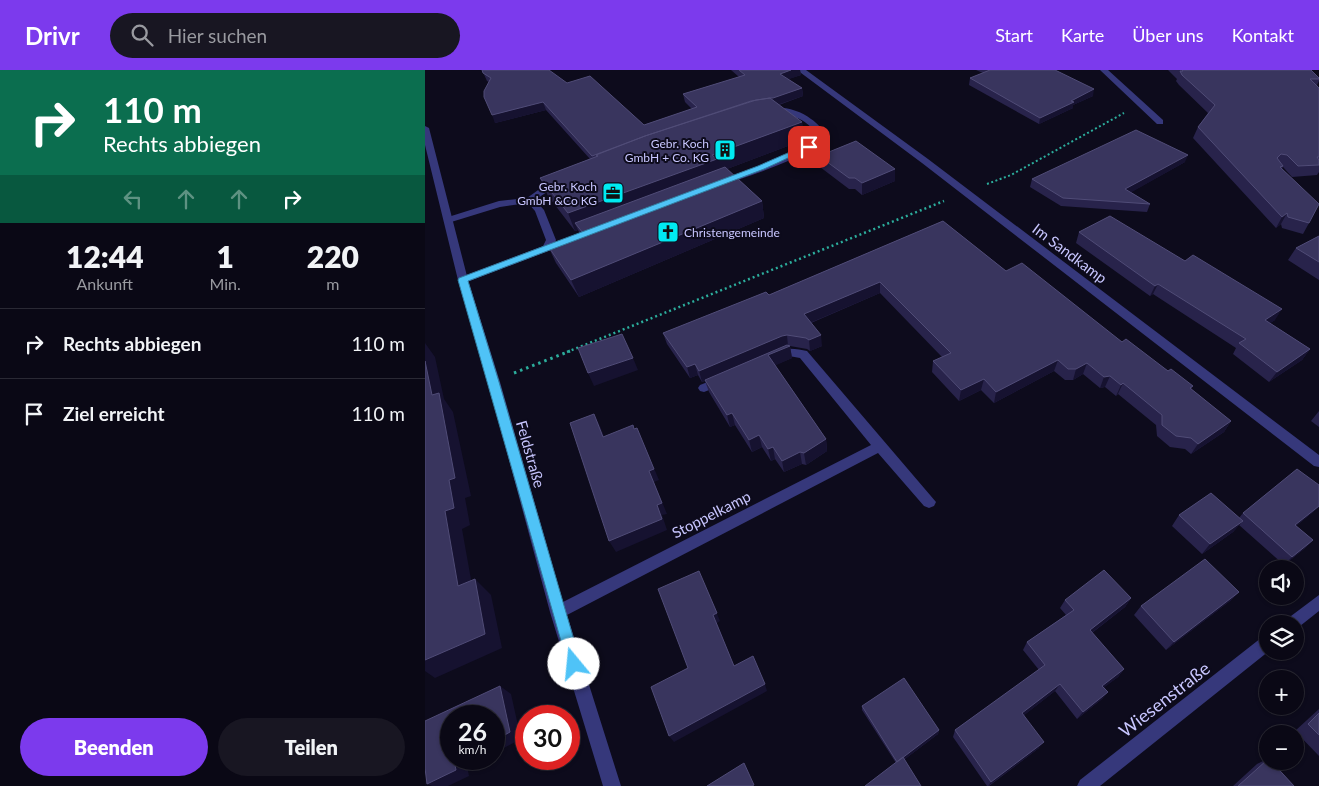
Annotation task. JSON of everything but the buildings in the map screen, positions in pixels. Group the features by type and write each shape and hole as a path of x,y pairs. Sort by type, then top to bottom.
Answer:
{"street":[{"name":"Im Sandkamp","path":"801,70 925,161 1319,462"},
{"path":"1104,70 1160,122"},
{"path":"709,187 796,153 816,141 819,133 817,128 804,118 783,111 763,111"},
{"name":"Feldstraße","path":"425,128 463,280 494,382 558,612 612,786"},
{"path":"448,220 499,204 530,200 543,190 567,181"},
{"path":"530,200 539,210 551,240 547,248"},
{"path":"463,280 564,241"},
{"path":"763,363 788,352 803,354 879,446 929,502"},
{"path":"704,388 738,374"},
{"name":"Stoppelkamp","path":"558,612 879,446"},
{"path":"1303,615 1319,602"},
{"name":"Wiesenstraße","path":"1086,786 1259,649"}],"path":[{"path":"494,382 1011,175 1140,105"}],"place":[{"name":"Gebr. Koch GmbH + Co. KG","path":"725,150"},
{"name":"Gebr. Koch GmbH &Co KG","path":"613,193"},
{"name":"Christengemeinde","path":"668,232"}],"route":[{"path":"574,664 463,280 761,168 809,147"}]}
